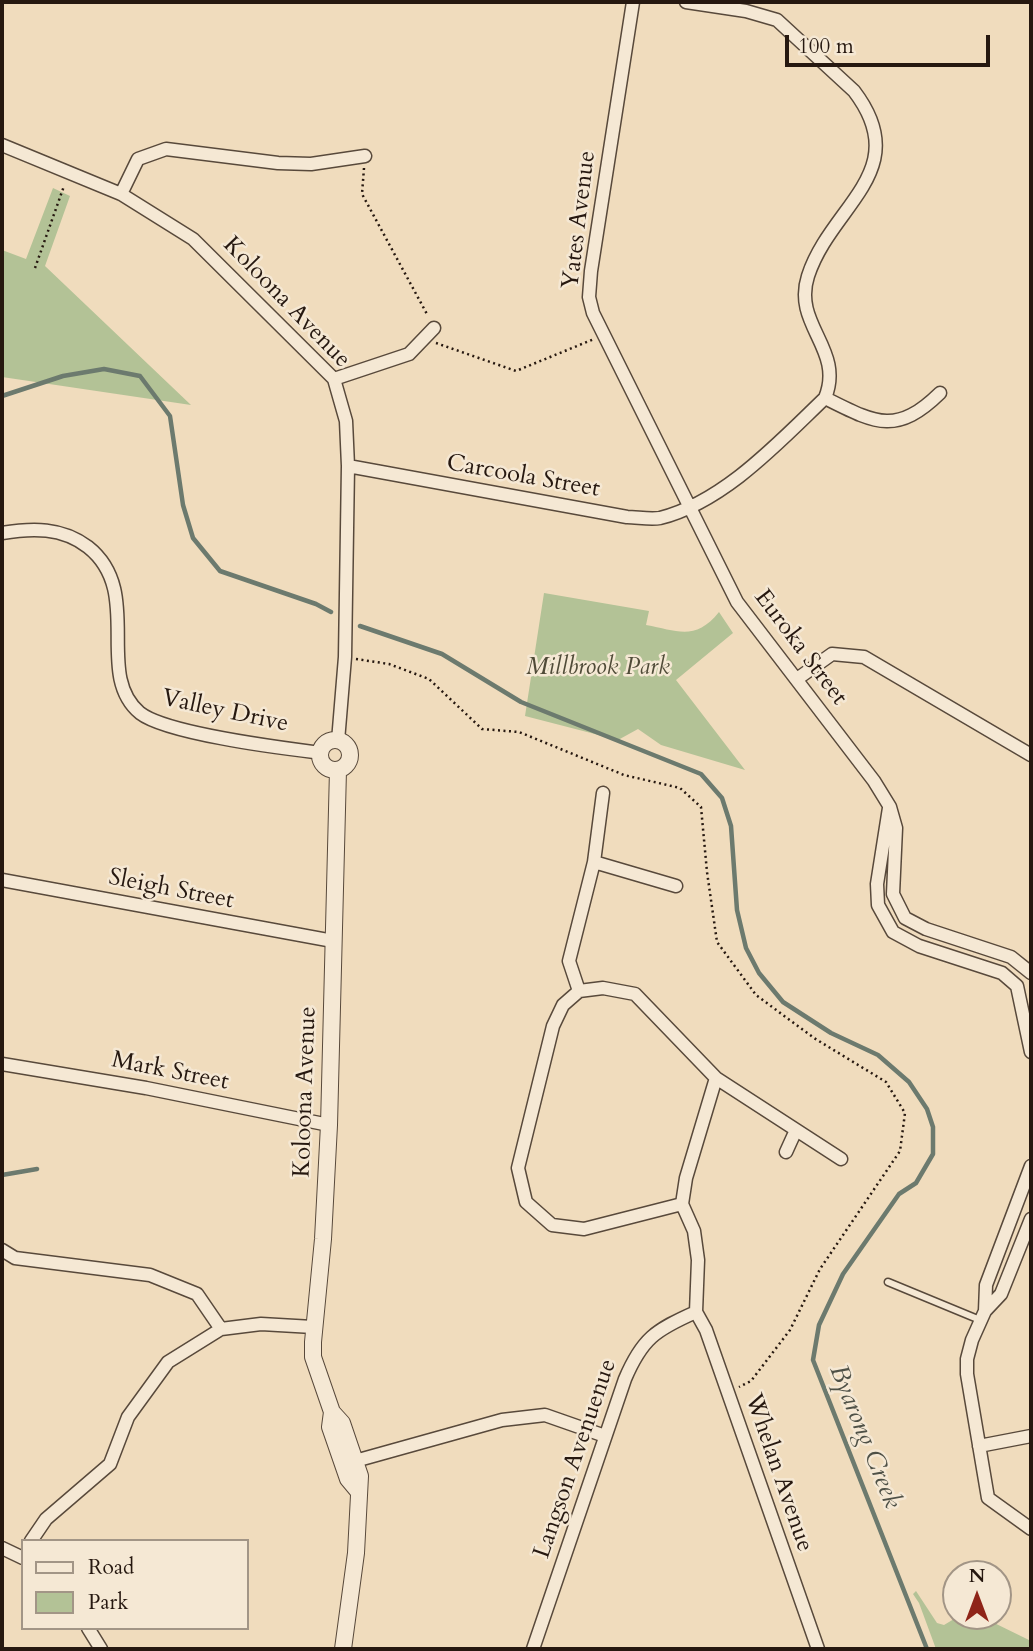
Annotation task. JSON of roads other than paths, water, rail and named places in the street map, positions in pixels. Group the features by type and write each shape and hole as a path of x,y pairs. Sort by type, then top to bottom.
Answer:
{"street":[{"name":"Yates Avenue","path":"633,2 589,287 593,313 689,506"},
{"path":"686,2 746,11 777,20 854,91 863,103 873,127 876,140 874,165 819,252 807,279 807,313 828,357 830,381 825,398 868,419 891,422 922,410 940,393"},
{"name":"Koloona Avenue","path":"2,145 121,194 193,239 334,379 346,421 348,466 345,657 338,741"},
{"path":"121,194 138,159 166,149 278,163 311,164 365,156"},
{"path":"334,379 410,354 434,328"},
{"name":"Carcoola Street","path":"348,466 627,517 658,519 733,482 825,398"},
{"name":"Euroka Street","path":"689,506 737,602 874,781 890,807 896,828 893,894 905,918 926,929 1011,957 1031,973"},
{"name":"Valley Drive","path":"2,533 36,529 53,531 77,539 104,564 114,589 118,618 118,662 123,688 127,698 142,715 169,726 263,745 321,753"},
{"path":"797,679 832,654 864,657 1031,755"},
{"path":"338,741 347,746 350,754 346,766 338,770 325,766 321,753 328,742 338,741"},
{"name":"Koloona Avenue","path":"338,770 329,1125 313,1357 332,1412 342,1423 360,1476 356,1553 343,1649"},
{"path":"579,991 569,961 594,862 603,793"},
{"path":"890,807 877,884 878,905 893,932 919,946 1002,973 1017,986 1031,1052"},
{"path":"594,862 676,886"},
{"name":"Sleigh Street","path":"2,880 333,942"},
{"path":"682,1204 584,1229 552,1225 526,1202 518,1168 553,1026 563,1005 579,991 603,988 635,994 716,1078 841,1159"},
{"name":"Mark Street","path":"2,1064 146,1088 329,1125"},
{"path":"696,1312 698,1260 694,1231 682,1204 686,1178 716,1078"},
{"path":"786,1152 796,1130"},
{"path":"1031,1166 986,1285 983,1316 967,1359 967,1374 988,1498 1031,1529"},
{"path":"983,1316 1001,1294 1031,1219"},
{"path":"2,1250 15,1258 150,1275 197,1294 222,1329"},
{"name":"Langson Avenuenue","path":"533,1649 636,1353 650,1338 671,1323 696,1312"},
{"name":"Whelan Avenue","path":"696,1312 706,1330 818,1649"},
{"path":"32,1539 46,1519 110,1464 128,1417 168,1362 222,1329 261,1324 313,1327"},
{"name":"Koloona Avenue","path":"332,1412 330,1427 348,1479 358,1491"},
{"path":"355,1461 523,1416 545,1415 605,1436"},
{"path":"979,1446 1031,1436"},
{"path":"2,1548 21,1556"},
{"path":"89,1630 101,1649"}],"lane":[{"path":"888,1282 983,1316"}],"waterway":[{"name":"Byarong Creek","path":"2,396 63,376 104,369 140,376 170,416 183,505 193,538 220,571 316,604 331,612"},
{"name":"Byarong Creek","path":"360,626 442,654 521,702 701,774 722,798 731,826 737,910 746,948 759,973 783,1002 831,1033 878,1055 909,1082 927,1109 933,1127 933,1154 916,1183 899,1194 843,1274 819,1325 813,1360 927,1649"},
{"path":"2,1175 37,1169"}],"park label":[{"name":"Millbrook Park","path":"598,668"}]}
